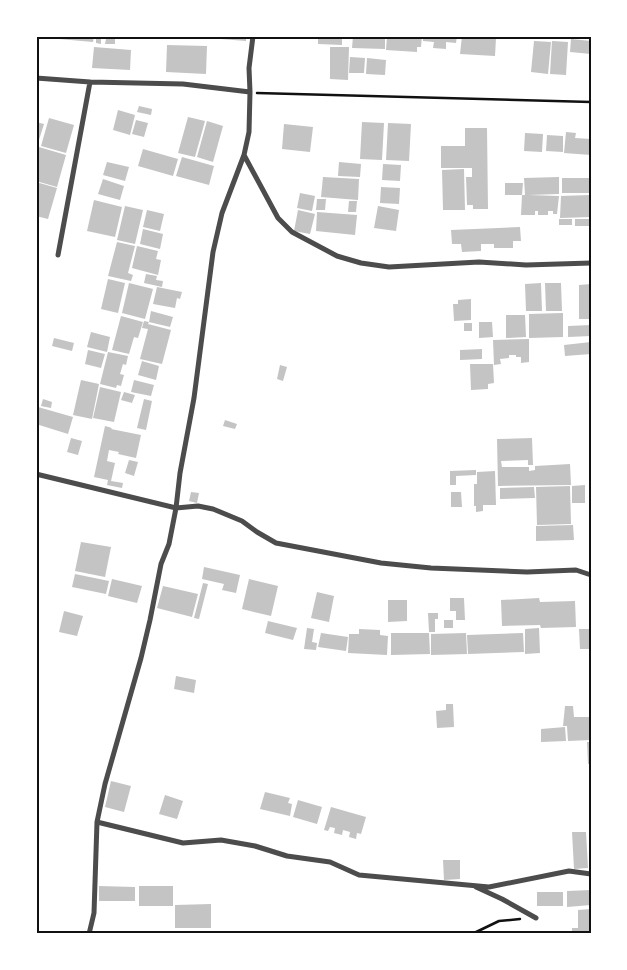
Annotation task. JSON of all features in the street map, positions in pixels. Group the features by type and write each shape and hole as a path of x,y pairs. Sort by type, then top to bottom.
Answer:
{"street":[{"path":"89,934 94,905 97,822 105,784 146,639 161,564 169,544 194,398 213,252 222,213 244,155 249,132 250,92 248,68 254,36"},
{"path":"36,78 90,82 183,84 250,92"},
{"path":"58,255 90,82"},
{"path":"244,155 278,218 292,232 337,256 361,263 388,267 479,262 526,265 591,263"},
{"path":"36,474 176,508 198,506 212,509 242,521 276,543 382,563 431,568 527,572 576,570 591,574"},
{"path":"97,822 183,843 221,840 255,846 287,856 330,862 359,875 489,886 569,871 591,874"},
{"path":"471,885 502,899 536,918"}],"path":[{"path":"250,92 591,102"},
{"path":"472,934 499,921 536,918"}],"building":[{"path":"59,36 94,36 93,42 59,39"},
{"path":"96,36 115,36 115,44 105,44 106,39 101,38 101,44 96,43"},
{"path":"208,36 246,36 246,41 208,38"},
{"path":"318,36 342,36 342,45 318,44"},
{"path":"353,36 385,36 385,49 352,48"},
{"path":"387,36 422,36 421,47 417,47 417,52 386,50"},
{"path":"423,36 457,36 456,43 446,42 446,49 433,48 434,42 423,41"},
{"path":"462,36 496,38 495,56 460,54"},
{"path":"571,39 591,41 591,54 570,52"},
{"path":"534,41 551,42 548,74 531,72"},
{"path":"552,41 568,42 566,75 550,74"},
{"path":"167,45 207,46 206,74 166,72"},
{"path":"94,47 131,50 130,70 92,68"},
{"path":"330,47 349,47 348,80 330,79"},
{"path":"350,57 365,58 364,73 349,73"},
{"path":"367,58 386,60 385,75 366,74"},
{"path":"139,106 152,109 151,115 137,112"},
{"path":"118,110 135,115 130,135 113,130"},
{"path":"188,117 205,121 195,157 178,153"},
{"path":"49,118 74,125 66,153 41,146"},
{"path":"136,120 148,123 144,137 132,134"},
{"path":"207,121 223,126 213,162 197,157"},
{"path":"36,122 44,124 38,143 36,142"},
{"path":"362,122 384,123 382,160 360,159"},
{"path":"388,123 411,124 409,161 386,160"},
{"path":"284,124 313,127 310,152 282,149"},
{"path":"465,128 487,128 488,209 473,209 473,205 467,205 466,177 472,177 472,168 441,168 441,146 465,146"},
{"path":"566,132 576,133 575,138 591,139 591,155 564,153"},
{"path":"525,133 543,134 542,152 524,151"},
{"path":"547,135 563,136 563,152 546,151"},
{"path":"39,147 66,155 57,187 36,181 36,156"},
{"path":"143,149 178,159 173,176 138,166"},
{"path":"182,157 214,166 209,185 176,176"},
{"path":"107,162 129,167 125,181 103,175"},
{"path":"339,162 361,164 360,177 338,176"},
{"path":"383,164 401,165 400,181 382,180"},
{"path":"464,169 465,210 443,210 442,170"},
{"path":"323,177 359,179 358,200 321,197"},
{"path":"559,177 559,194 528,195 559,196 557,214 553,214 553,211 548,211 548,215 538,215 538,211 535,211 535,215 521,215 522,195 525,195 524,178"},
{"path":"562,178 591,178 591,193 562,193"},
{"path":"103,179 124,186 120,200 98,194"},
{"path":"36,182 57,188 48,219 36,216"},
{"path":"505,183 523,183 522,195 505,195"},
{"path":"381,187 400,188 399,204 380,203"},
{"path":"300,193 315,196 312,211 297,208"},
{"path":"591,195 591,217 560,218 561,196"},
{"path":"317,199 326,199 325,210 316,210"},
{"path":"94,200 122,207 115,237 87,231"},
{"path":"349,201 357,201 356,212 348,212"},
{"path":"125,206 143,210 135,244 117,240"},
{"path":"378,206 399,210 396,231 374,228"},
{"path":"147,210 164,214 160,231 143,227"},
{"path":"298,210 315,214 310,234 294,231"},
{"path":"317,212 357,215 355,235 316,231"},
{"path":"559,219 572,219 572,225 559,225"},
{"path":"575,219 591,219 591,226 575,226"},
{"path":"520,227 521,241 513,241 513,248 494,248 494,244 481,244 481,251 462,252 461,244 452,244 451,230"},
{"path":"143,229 163,234 160,249 140,244"},
{"path":"117,242 135,246 128,273 133,275 131,281 108,276"},
{"path":"137,246 158,251 156,259 161,260 158,275 132,268"},
{"path":"146,274 157,276 156,280 163,281 162,287 144,283"},
{"path":"108,279 125,283 118,313 101,309"},
{"path":"129,283 153,289 145,319 122,313"},
{"path":"541,283 542,311 526,311 525,284"},
{"path":"545,283 561,283 562,311 546,311"},
{"path":"591,284 591,319 579,319 579,285"},
{"path":"157,287 182,292 180,299 177,298 175,308 153,304"},
{"path":"471,299 471,320 454,321 453,304 458,304 458,300"},
{"path":"151,311 173,317 170,327 149,322"},
{"path":"563,313 563,337 529,338 529,314"},
{"path":"506,315 525,315 526,337 506,338"},
{"path":"121,316 143,322 138,338 134,337 129,354 112,350"},
{"path":"144,321 149,322 148,324 171,330 162,364 140,359 148,329 142,328"},
{"path":"479,322 492,322 493,337 479,338"},
{"path":"464,323 472,323 472,331 464,331"},
{"path":"591,325 591,336 568,337 568,326"},
{"path":"91,332 110,337 107,352 87,347"},
{"path":"54,338 74,343 72,351 52,346"},
{"path":"529,339 529,362 521,363 521,357 509,355 509,358 500,359 501,364 494,365 493,340"},
{"path":"591,342 591,354 565,356 564,345"},
{"path":"482,349 482,359 460,360 460,350"},
{"path":"88,350 105,354 101,368 85,364"},
{"path":"108,352 128,356 126,365 123,364 120,374 124,375 121,386 117,385 116,388 100,384"},
{"path":"142,361 159,366 156,380 138,375"},
{"path":"470,364 493,364 494,383 488,384 488,389 471,390"},
{"path":"280,365 287,367 283,381 277,379"},
{"path":"81,380 99,384 92,419 73,415"},
{"path":"134,380 154,385 151,396 131,392"},
{"path":"100,387 121,392 114,422 93,418"},
{"path":"124,392 135,395 132,403 121,400"},
{"path":"43,399 52,402 51,408 41,406"},
{"path":"144,399 152,401 146,430 137,428"},
{"path":"38,407 73,417 68,434 36,424"},
{"path":"225,420 237,424 235,429 223,426"},
{"path":"105,426 141,435 136,458 109,450 107,461 115,463 111,481 123,483 122,488 107,485 108,480 94,477"},
{"path":"71,438 82,441 78,455 67,452"},
{"path":"532,438 533,465 528,465 528,460 501,461 502,467 529,467 529,471 535,470 535,466 570,464 571,485 498,486 497,439"},
{"path":"129,460 138,462 134,476 125,473"},
{"path":"476,470 476,475 456,476 456,485 450,485 450,471"},
{"path":"495,471 496,505 483,505 483,511 476,512 476,506 474,506 474,484 477,484 477,472"},
{"path":"585,485 585,503 572,503 572,486"},
{"path":"570,486 571,524 537,525 536,487"},
{"path":"534,487 535,498 500,499 500,488"},
{"path":"191,492 199,493 197,503 189,501"},
{"path":"451,492 461,492 462,507 451,507"},
{"path":"573,525 574,540 536,541 536,526"},
{"path":"81,542 111,547 105,577 75,571"},
{"path":"204,567 240,575 236,593 222,590 224,584 202,579"},
{"path":"75,574 109,581 106,594 72,587"},
{"path":"112,579 142,586 137,603 108,596"},
{"path":"249,579 278,586 271,616 242,609"},
{"path":"203,583 208,584 199,619 194,618"},
{"path":"163,586 198,594 192,617 157,608"},
{"path":"317,592 334,596 329,622 311,618"},
{"path":"450,598 464,598 465,620 456,620 456,611 450,611"},
{"path":"539,598 540,602 575,601 576,627 541,628 540,625 502,626 501,600"},
{"path":"388,600 407,600 407,621 388,622"},
{"path":"64,611 83,616 77,636 59,632"},
{"path":"428,613 438,613 438,619 435,619 435,632 429,632"},
{"path":"444,620 453,620 453,628 444,628"},
{"path":"268,621 297,628 293,640 265,633"},
{"path":"307,628 314,629 312,642 317,643 316,650 304,649"},
{"path":"539,628 540,653 525,654 525,629"},
{"path":"359,629 380,630 380,635 388,636 387,655 348,653 349,634 359,634"},
{"path":"579,629 591,629 591,649 580,649"},
{"path":"321,633 348,637 346,651 318,647"},
{"path":"391,633 429,633 430,654 391,655"},
{"path":"466,633 467,654 431,655 431,634"},
{"path":"523,633 524,652 468,654 467,635"},
{"path":"176,676 196,680 194,693 174,689"},
{"path":"446,704 453,704 454,727 437,728 436,711 446,710"},
{"path":"565,706 573,706 574,717 591,717 591,740 568,741 567,726 563,726"},
{"path":"565,727 566,741 541,742 541,729"},
{"path":"587,742 591,742 591,764 588,764"},
{"path":"111,781 131,786 124,812 105,807"},
{"path":"265,792 290,798 288,803 292,804 290,816 260,809"},
{"path":"165,795 183,801 177,819 159,814"},
{"path":"298,800 322,807 317,824 293,817"},
{"path":"331,807 366,817 361,834 357,833 356,839 349,837 350,832 343,830 342,835 334,833 335,828 330,827 328,831 324,830"},
{"path":"572,832 586,832 588,868 574,869"},
{"path":"443,860 460,860 460,879 444,880"},
{"path":"99,886 135,887 135,901 99,901"},
{"path":"139,886 173,886 173,906 139,906"},
{"path":"591,890 591,905 567,907 567,891"},
{"path":"537,892 563,892 563,906 537,906"},
{"path":"211,904 211,928 175,928 175,905"},
{"path":"591,909 591,934 572,934 572,928 578,928 578,910"}]}
